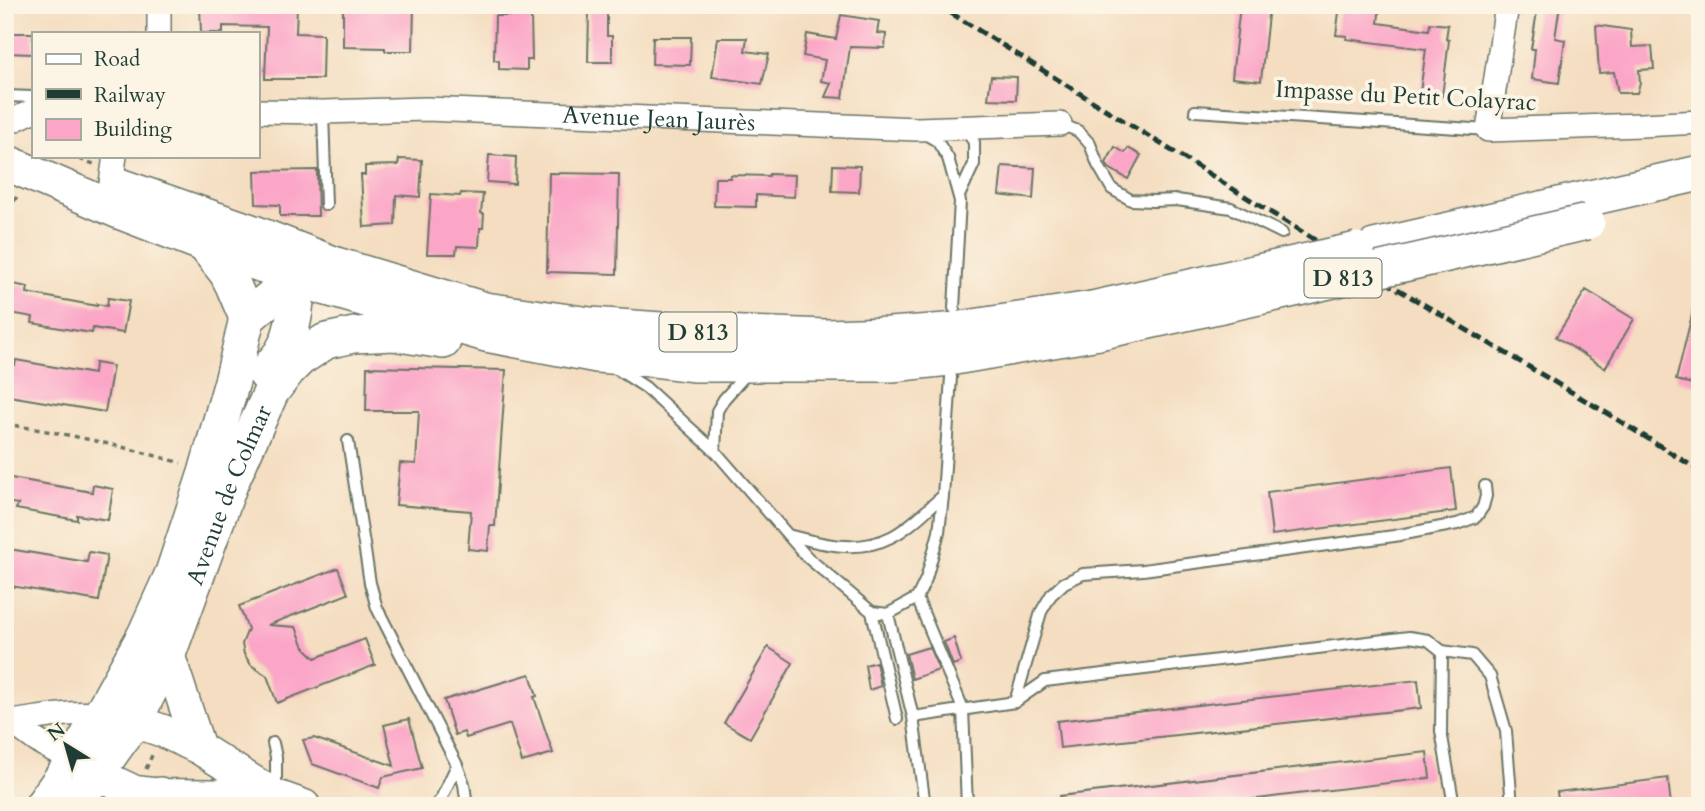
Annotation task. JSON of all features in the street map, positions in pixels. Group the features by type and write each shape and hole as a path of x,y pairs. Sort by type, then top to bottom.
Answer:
{"main road":[{"name":"D 813","path":"11,169 90,177 115,183 275,240 315,265 327,288 486,334 597,355 693,364 892,364 950,358 1374,247 1700,173"},
{"name":"D 813","path":"115,183 204,244 315,265 485,310 590,325 827,337 1096,321 1277,293 1700,195"},
{"path":"204,244 227,273 247,318 315,265"},
{"path":"230,484 240,443 261,384 269,367 289,339 295,313 315,265"},
{"name":"Avenue de Colmar","path":"117,718 145,635 173,573 206,473 247,318"},
{"name":"Avenue de Colmar","path":"68,787 117,718 168,654 230,484 271,391 288,370 326,341 354,335 393,333 453,342 478,340 486,334"},
{"path":"125,806 160,794"}],"street":[{"path":"159,5 159,32"},
{"path":"1488,130 1507,5"},
{"name":"Avenue Jean Jaurès","path":"259,111 426,109 917,129 1060,124"},
{"path":"5,124 32,111"},
{"name":"Impasse du Petit Colayrac","path":"1488,130 1700,122"},
{"path":"168,654 199,748"},
{"path":"8,722 90,713 117,718 163,731 199,748 290,801"},
{"path":"8,722 37,741 68,787"},
{"path":"37,741 50,755 68,787"},
{"path":"68,787 290,801"}],"lane":[{"path":"5,96 32,97"},
{"name":"Impasse du Petit Colayrac","path":"1195,111 1488,130"},
{"path":"323,112 326,205"},
{"path":"1060,124 1078,131 1090,144 1112,189 1131,200 1177,200 1231,208 1282,233"},
{"path":"959,196 974,164 974,142 963,127"},
{"path":"917,129 937,141 943,149 959,196 954,308"},
{"path":"597,355 645,387 715,451 807,557 872,612 888,614 918,598 939,532 951,377"},
{"path":"715,451 717,411 724,399 755,364"},
{"path":"348,440 369,583 377,608 457,765 464,784 467,806"},
{"path":"1015,702 1041,612 1051,595 1064,583 1083,574 1143,570 1381,538 1457,524 1476,517 1483,507 1485,486"},
{"path":"788,535 826,544 868,546 892,537 943,496"},
{"path":"918,598 963,709 967,806"},
{"path":"872,612 897,719"},
{"path":"888,614 913,717 925,806"},
{"path":"913,717 1015,702 1045,681 1409,637 1428,640 1442,651 1472,655 1490,676 1506,731 1512,806"},
{"path":"1442,651 1441,731 1454,806"},
{"path":"272,743 290,801"},
{"path":"435,806 457,765"}],"path":[{"path":"5,219 11,169"},
{"path":"5,425 46,430 190,465"}],"building":[{"path":"200,5 297,5 296,33 323,34 322,79 265,79 267,27 223,26 223,32 201,32"},
{"path":"343,5 414,5 413,51 343,47"},
{"path":"1240,5 1269,5 1261,81 1232,78"},
{"path":"1340,5 1380,5 1378,23 1429,30 1430,23 1448,25 1446,39 1449,40 1442,96 1420,92 1426,49 1346,39 1347,36 1336,35"},
{"path":"1538,5 1560,5 1555,38 1565,40 1559,83 1532,79 1535,49 1531,49"},
{"path":"607,10 607,36 612,36 612,62 588,62 589,11"},
{"path":"841,15 879,21 877,33 886,34 885,48 850,47 843,98 825,97 831,83 821,81 825,60 803,56 807,34 836,39"},
{"path":"495,16 531,16 532,60 527,60 527,70 499,69 499,61 494,60"},
{"path":"1596,25 1631,30 1632,47 1652,46 1654,69 1639,70 1640,83 1637,93 1618,93 1614,72 1599,73"},
{"path":"5,33 32,33 32,54 5,53"},
{"path":"653,37 691,37 690,65 652,64"},
{"path":"718,38 747,38 745,51 769,54 762,84 712,77"},
{"path":"991,76 1017,77 1016,100 988,99"},
{"path":"1115,147 1125,153 1128,148 1141,155 1128,179 1109,168 1106,163"},
{"path":"489,155 516,157 515,184 487,182"},
{"path":"399,159 422,160 420,197 396,195 395,225 364,227 361,175 365,175 365,166 398,165"},
{"path":"833,165 860,166 859,192 832,191"},
{"path":"1002,166 1035,168 1033,199 999,195"},
{"path":"317,170 318,216 280,216 280,205 256,204 255,171"},
{"path":"549,173 619,174 617,274 547,272"},
{"path":"795,175 794,197 756,195 756,207 714,206 715,178"},
{"path":"461,193 483,194 483,228 480,228 479,247 457,246 456,254 427,254 431,194 460,196"},
{"path":"8,283 28,287 27,293 97,306 107,306 108,298 129,301 123,333 93,328 92,333 32,323 33,317 5,312"},
{"path":"1586,290 1634,319 1605,368 1556,337"},
{"path":"1694,307 1700,307 1700,386 1676,380"},
{"path":"16,360 94,374 95,363 113,366 105,412 9,396 11,365 15,365"},
{"path":"367,367 506,370 495,526 490,526 488,551 468,549 471,511 396,505 400,463 416,464 419,411 366,411"},
{"path":"1451,468 1456,511 1272,535 1267,492"},
{"path":"5,477 92,492 93,485 113,489 108,520 77,515 77,520 16,509 18,504 5,502"},
{"path":"9,549 87,562 89,552 107,555 99,601 5,585 5,554 8,554"},
{"path":"338,568 348,594 268,625 296,627 304,647 315,658 365,639 375,665 277,703 267,676 251,665 244,654 242,644 248,629 239,606"},
{"path":"954,638 961,662 953,665 944,642"},
{"path":"768,647 793,663 750,738 724,723"},
{"path":"929,647 939,670 912,679 906,654"},
{"path":"876,662 881,686 869,690 865,665"},
{"path":"530,674 537,696 534,697 553,753 522,762 510,724 466,738 464,732 455,735 444,700"},
{"path":"1418,680 1421,708 1060,748 1057,721"},
{"path":"409,719 422,768 383,777 379,788 312,764 303,740 314,738 394,766 384,725"},
{"path":"1427,752 1430,778 1199,806 1061,806 1060,796"},
{"path":"1668,778 1671,806 1559,806 1557,792"}],"railway":[{"path":"938,5 1315,240 1700,471"}]}
